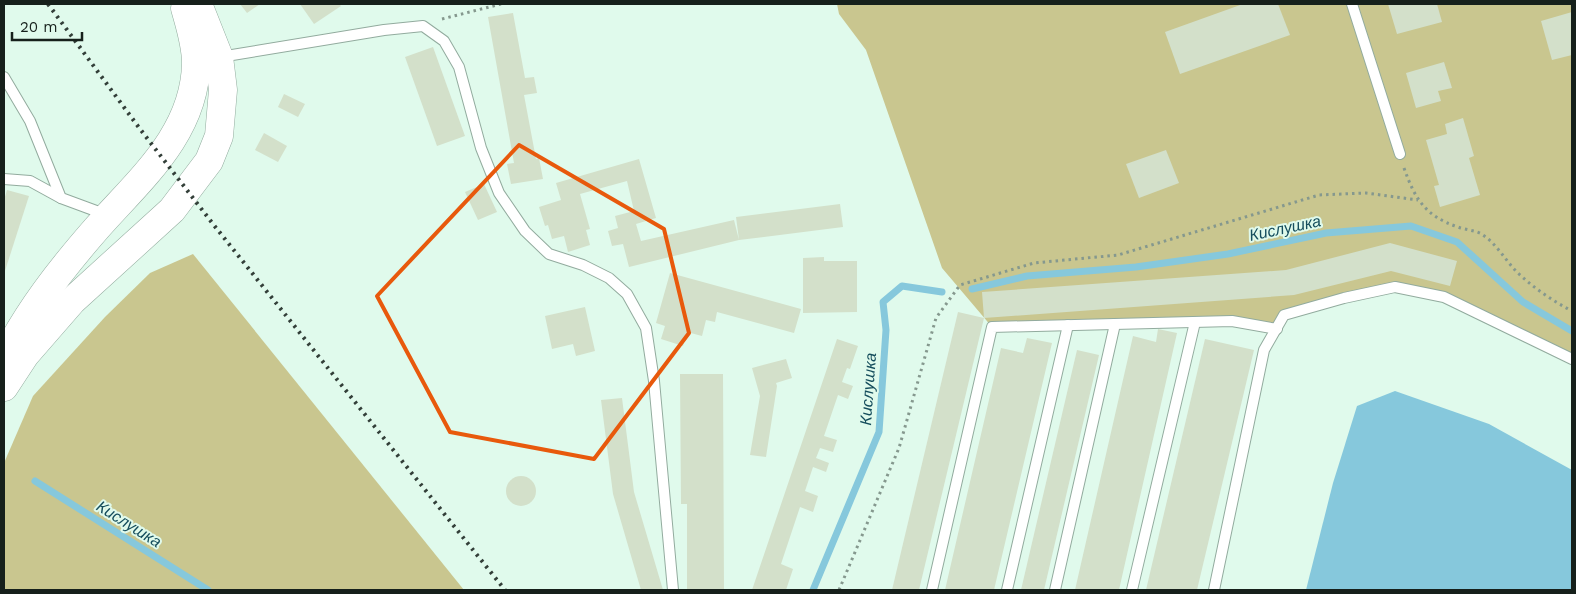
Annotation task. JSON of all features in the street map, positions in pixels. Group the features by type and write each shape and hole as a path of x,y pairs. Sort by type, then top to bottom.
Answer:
{"main road":[{"path":"4,359 16,335 55,278 108,215 143,178 168,146 182,123 193,94 196,63 193,34 183,4"},
{"path":"4,387 25,355 72,301 172,210 209,161 219,136 223,90 219,57 198,4"}],"lane":[{"path":"1352,4 1400,154"},
{"path":"219,57 384,30 424,26 444,41 459,67 481,148 499,193 525,231 549,254 582,265 609,278 627,294 646,328 654,380 672,590"},
{"path":"4,77 30,121 61,198"},
{"path":"4,179 30,181 61,198 108,215"},
{"path":"1214,590 1264,350 1284,315 1344,298 1395,288 1444,297 1572,359"},
{"path":"932,590 992,327 1232,321 1277,329"},
{"path":"1132,590 1195,322"},
{"path":"1055,590 1115,324"},
{"path":"1007,590 1068,326"}],"path":[{"path":"424,26 449,16 502,4"},
{"path":"1400,154 1409,182 1418,200 1433,216 1457,227 1482,234 1500,250 1524,278 1555,302 1572,311"}],"highlighted area":[{"path":"519,145 664,229 689,333 594,459 450,432 377,296"}],"shaded area":[{"path":"837,4 1572,4 1572,359 1444,297 1395,287 1284,315 1277,329 1232,321 992,327 942,268 866,50 839,14"},
{"path":"193,254 464,590 4,590 4,463 33,396 105,317 150,273"}],"water":[{"path":"1395,391 1489,424 1572,470 1572,590 1306,590 1333,483 1357,406"}],"building":[{"path":"240,4 260,4 247,13"},
{"path":"300,4 339,4 341,6 314,24"},
{"path":"1243,4 1278,4 1290,35 1180,74 1165,32"},
{"path":"1388,4 1437,4 1442,22 1397,34"},
{"path":"1572,12 1572,55 1552,60 1541,21"},
{"path":"513,13 525,78 534,77 537,93 524,95 536,159 539,158 543,179 511,184 507,164 514,163 488,17"},
{"path":"433,47 465,136 437,146 405,57"},
{"path":"1444,62 1452,88 1438,91 1441,101 1416,108 1406,73"},
{"path":"284,94 305,104 298,117 278,107"},
{"path":"1463,118 1474,156 1469,158 1480,195 1440,207 1434,186 1439,185 1426,140 1447,134 1445,124"},
{"path":"264,133 287,146 278,162 255,150"},
{"path":"1166,150 1179,183 1139,198 1126,164"},
{"path":"639,159 656,218 636,224 641,241 734,220 739,240 629,267 623,244 612,246 608,231 618,228 615,216 634,211 627,181 580,194 590,229 586,230 590,245 568,252 564,236 552,239 548,225 545,226 539,207 561,200 556,183"},
{"path":"484,184 497,212 478,220 465,192"},
{"path":"7,190 29,196 4,274 4,200"},
{"path":"840,204 843,227 739,240 736,217"},
{"path":"1390,243 1457,261 1450,286 1391,271 1294,295 984,318 982,292 1286,270"},
{"path":"824,257 824,261 857,261 857,312 803,313 803,258"},
{"path":"670,273 801,309 794,333 717,312 715,322 706,320 702,336 687,332 683,346 661,339 665,326 656,323"},
{"path":"585,307 595,351 576,356 573,344 552,349 545,316"},
{"path":"958,312 984,318 919,590 892,590"},
{"path":"1158,329 1177,333 1119,590 1075,590 1133,336 1156,342"},
{"path":"1027,338 1052,343 994,590 945,590 1001,348 1023,353"},
{"path":"837,339 858,346 850,369 847,368 842,382 853,386 848,399 838,395 824,436 837,440 833,452 820,448 816,458 829,463 826,472 813,467 805,491 818,496 813,512 800,507 781,564 793,569 786,590 752,590"},
{"path":"1205,339 1254,350 1197,590 1146,590"},
{"path":"1077,350 1099,355 1044,590 1021,590"},
{"path":"786,359 792,378 776,383 766,457 750,455 760,396 752,368"},
{"path":"680,374 723,374 724,590 687,590 687,504 681,504"},
{"path":"622,398 634,492 663,590 641,590 613,494 601,400"},
{"path":"521,476 532,480 536,491 532,502 521,506 510,502 506,491 510,480"}],"waterway":[{"name":"Кислушка","path":"972,289 1027,276 1136,267 1228,254 1326,233 1411,226 1457,242 1523,302 1572,331"},
{"name":"Кислушка","path":"813,590 879,432 886,330 883,302 902,286 942,292"},
{"name":"Кислушка","path":"35,481 208,590"}],"railway":[{"path":"48,4 213,224 505,590"}]}
